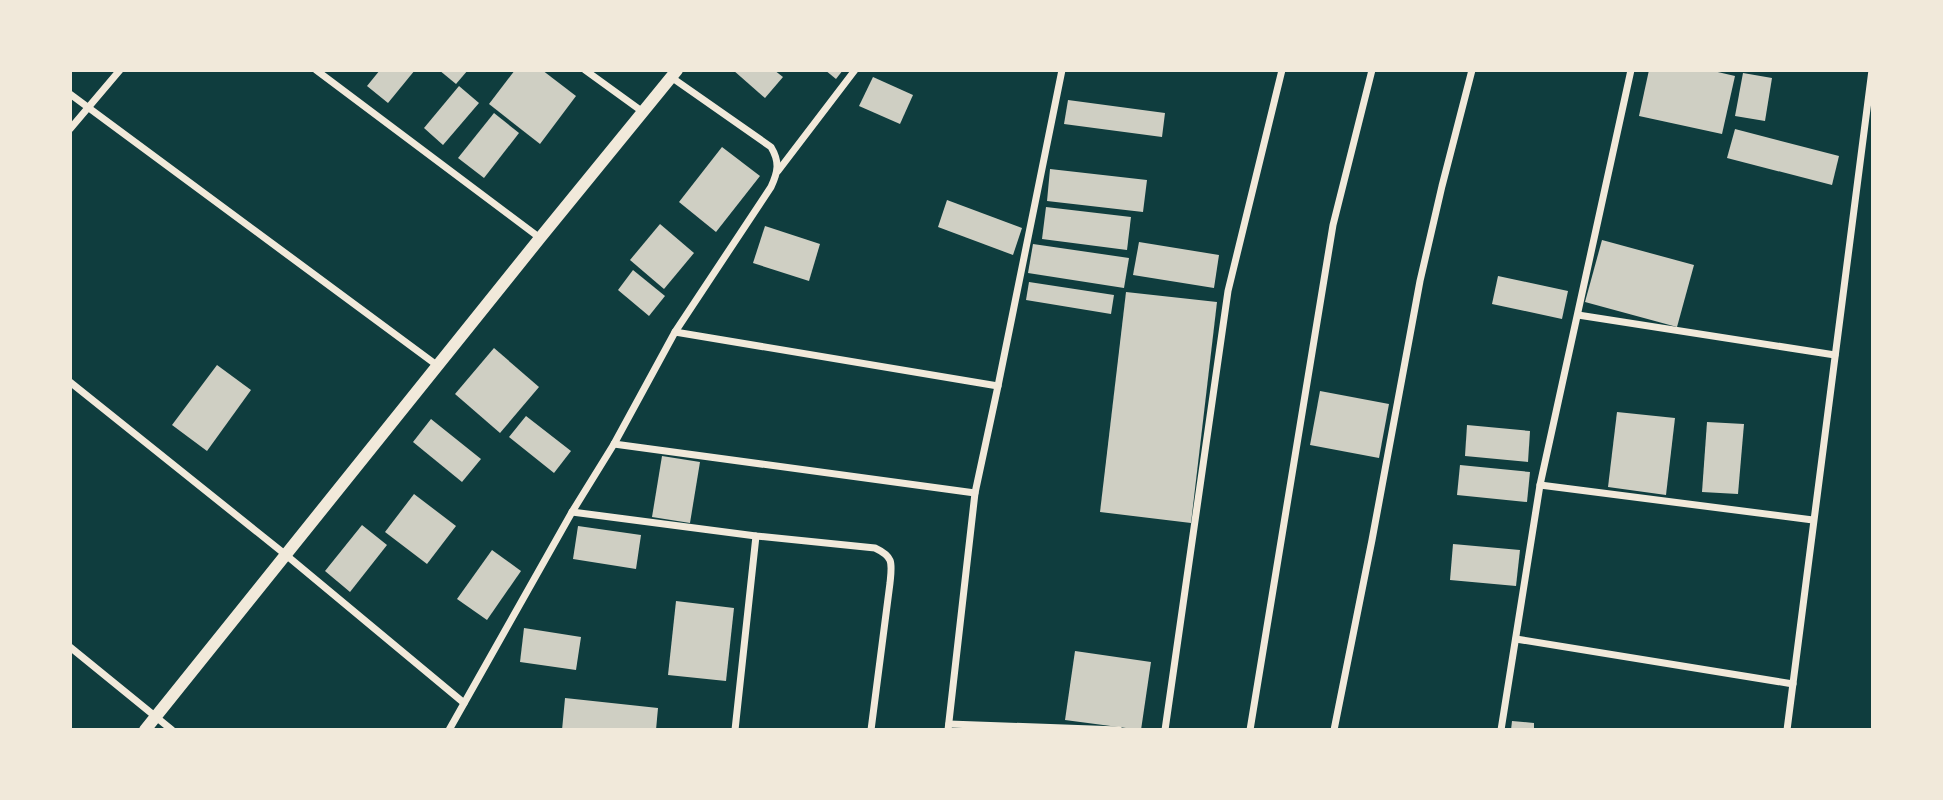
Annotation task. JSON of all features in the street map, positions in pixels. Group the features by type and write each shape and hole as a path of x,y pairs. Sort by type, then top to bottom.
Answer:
{"street":[{"path":"70,129 120,70"},
{"path":"316,70 540,238"},
{"path":"585,70 643,112"},
{"path":"449,730 572,512 614,444 675,332 771,187 778,172 855,70"},
{"path":"1062,70 975,493 948,727 1119,730"},
{"path":"1165,730 1228,291 1282,70"},
{"path":"1250,730 1333,225 1371,70"},
{"path":"1334,730 1373,540 1420,281 1441,186 1472,70"},
{"path":"1502,730 1540,485 1631,70"},
{"path":"1787,730 1871,70"},
{"path":"145,730 674,73 771,147 777,157 778,172"},
{"path":"70,94 438,366"},
{"path":"1578,315 1835,355"},
{"path":"675,332 998,386"},
{"path":"70,382 286,555 464,703"},
{"path":"614,444 975,493"},
{"path":"1540,485 1813,520"},
{"path":"572,512 756,536 875,548 887,554 892,563 870,730"},
{"path":"734,730 756,536"},
{"path":"1516,639 1793,684"},
{"path":"70,647 172,730"}],"building":[{"path":"380,70 415,70 388,103 367,86"},
{"path":"439,70 468,70 456,84"},
{"path":"515,70 542,70 576,96 540,144 489,104"},
{"path":"733,70 774,70 783,77 765,98"},
{"path":"825,70 843,70 836,79"},
{"path":"1649,70 1709,70 1735,76 1722,134 1639,116"},
{"path":"1743,73 1772,78 1765,121 1735,116"},
{"path":"873,77 913,95 900,124 859,106"},
{"path":"459,86 479,103 443,145 424,128"},
{"path":"1068,100 1165,113 1162,137 1064,124"},
{"path":"494,113 519,133 484,178 458,158"},
{"path":"1735,129 1839,156 1832,185 1727,158"},
{"path":"722,147 760,176 716,232 679,202"},
{"path":"1050,169 1147,180 1143,212 1047,201"},
{"path":"947,200 1022,228 1013,255 938,227"},
{"path":"1046,207 1131,217 1127,250 1042,239"},
{"path":"660,224 694,253 664,289 630,260"},
{"path":"765,226 820,244 809,281 753,263"},
{"path":"1602,240 1694,265 1677,327 1585,302"},
{"path":"1139,242 1219,255 1214,288 1133,275"},
{"path":"1033,244 1129,258 1124,288 1028,273"},
{"path":"633,270 665,296 649,316 618,290"},
{"path":"1498,276 1568,291 1562,319 1492,304"},
{"path":"1029,282 1114,295 1111,314 1026,300"},
{"path":"1126,292 1217,302 1191,523 1100,512"},
{"path":"494,348 539,387 500,433 455,394"},
{"path":"217,365 251,390 207,451 172,425"},
{"path":"1320,391 1389,404 1379,458 1310,445"},
{"path":"1617,412 1675,418 1666,495 1608,487"},
{"path":"526,416 571,451 554,473 509,437"},
{"path":"431,419 481,459 462,482 413,442"},
{"path":"1707,422 1744,424 1738,494 1702,492"},
{"path":"1467,425 1530,431 1528,462 1465,456"},
{"path":"662,456 700,462 690,523 652,517"},
{"path":"1460,465 1530,472 1527,502 1457,495"},
{"path":"414,494 456,526 427,564 385,532"},
{"path":"362,525 387,545 350,592 325,571"},
{"path":"578,526 641,535 636,569 573,559"},
{"path":"1453,544 1520,550 1516,586 1450,580"},
{"path":"492,550 521,571 487,620 457,599"},
{"path":"676,601 734,608 726,681 668,675"},
{"path":"524,628 581,637 576,670 520,662"},
{"path":"1075,651 1151,662 1141,730 1065,720"},
{"path":"565,698 658,708 656,730 562,730"},
{"path":"1512,721 1534,723 1534,730 1511,730"}]}
